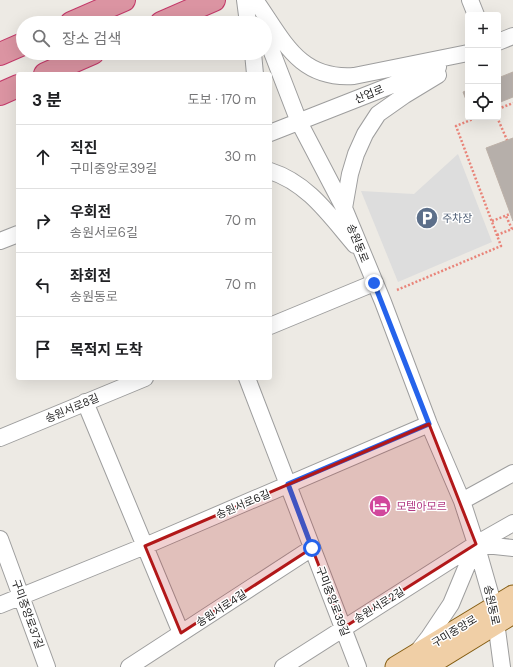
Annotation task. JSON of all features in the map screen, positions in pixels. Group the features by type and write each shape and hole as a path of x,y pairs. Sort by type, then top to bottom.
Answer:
{"highway":[{"path":"177,16 214,0"},
{"path":"87,16 117,3"},
{"path":"0,54 16,47"},
{"path":"50,72 77,60"},
{"path":"0,94 16,87"}],"main road":[{"name":"구미중앙로","path":"396,667 420,661 501,614 513,596"}],"street":[{"path":"245,0 247,16"},
{"path":"250,0 257,16"},
{"path":"255,0 266,16"},
{"path":"470,0 475,12"},
{"path":"272,25 286,46 298,59 313,70 329,75 342,77 354,76 465,56"},
{"path":"501,41 513,36"},
{"name":"송원동로","path":"272,52 299,122 344,208 429,424 462,501 501,614 502,667"},
{"name":"산업로","path":"272,132 465,56"},
{"path":"344,208 350,174 356,154 365,134 378,114 465,57"},
{"path":"253,60 255,72"},
{"path":"272,172 290,179 304,189 319,203 363,255"},
{"path":"0,241 16,235"},
{"path":"272,325 374,283"},
{"name":"송원서로8길","path":"0,438 139,380"},
{"name":"구미중앙로39길","path":"248,380 358,667"},
{"path":"85,402 181,633"},
{"name":"송원서로6길","path":"0,605 145,546 429,424"},
{"path":"462,501 513,473"},
{"path":"420,661 429,637 451,604 476,544 513,523"},
{"name":"구미중앙로37길","path":"0,540 47,667"},
{"path":"476,544 513,548"},
{"name":"송원서로2길","path":"283,667 476,544"},
{"name":"송원서로4길","path":"129,667 312,548"}],"path":[{"path":"501,108 513,103"},
{"path":"397,290 501,246 456,126 471,120"},
{"path":"498,120 507,140"},
{"path":"492,221 510,214"},
{"path":"497,235 512,229 506,216"}],"highlighted area":[{"path":"429,424 476,544 343,628 312,548 181,633 145,546"}],"shaded area":[{"name":"주차장","path":"458,154 492,242 398,282 361,191 414,194"}],"building":[{"path":"513,72 513,97 501,102 501,84 501,77"},
{"path":"513,138 513,221 486,148"}],"place":[{"name":"주차장","path":"427,218"},
{"name":"모텔아모르","path":"380,506"}],"route":[{"path":"312,548 288,484 429,424 383,302 374,283"}]}
